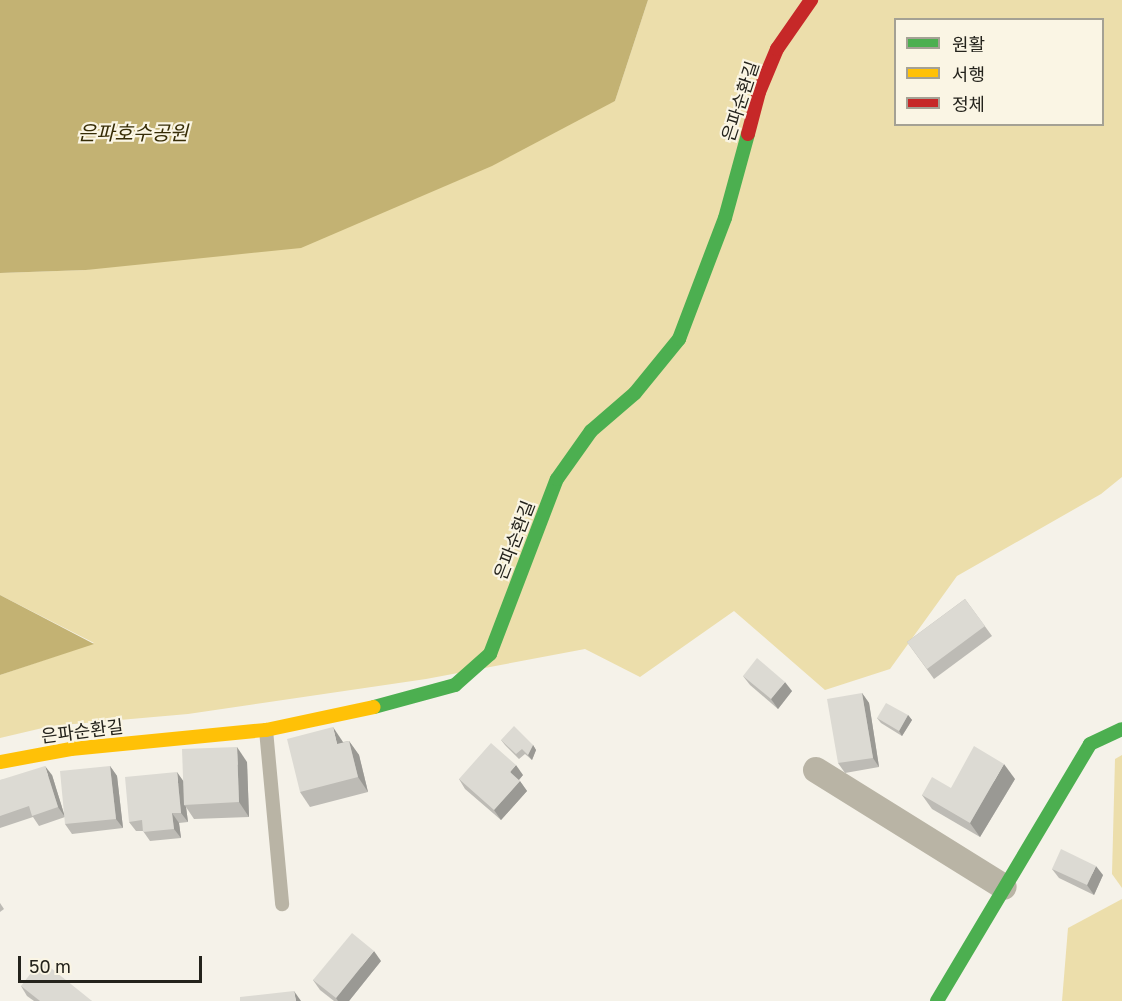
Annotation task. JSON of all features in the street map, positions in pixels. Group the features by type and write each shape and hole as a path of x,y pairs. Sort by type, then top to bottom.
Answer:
{"street":[{"name":"은파순환길","path":"0,762 71,749 266,730 383,705 455,685 490,654 556,479 591,431 635,393 679,339 724,218 759,92 777,49 811,0"},
{"path":"937,1001 1090,744 1122,729"},
{"path":"816,770 1004,887"}],"lane":[{"path":"266,730 282,904"}],"shaded area":[{"path":"648,0 1122,0 1122,477 1101,494 957,576 890,669 825,690 734,611 640,677 585,649 426,679 188,714 51,726 0,738 0,675 94,643 0,595 0,273 86,270 615,101"},
{"path":"1122,755 1122,888 1112,874 1115,759"},
{"path":"1122,899 1122,1001 1062,1001 1068,928"}],"water":[{"name":"은파호수공원","path":"0,0 648,0 615,101 492,166 301,248 86,270 0,273"},
{"path":"0,595 94,644 0,675"}],"building":[{"path":"965,599 985,626 927,669 907,642"},
{"path":"757,658 785,682 771,699 743,676"},
{"path":"862,693 873,758 838,763 827,699"},
{"path":"886,703 908,715 899,731 877,718"},
{"path":"514,726 533,745 528,755 522,749 516,754 501,740"},
{"path":"333,727 337,744 349,741 358,777 300,792 287,739"},
{"path":"491,743 516,765 510,772 520,781 494,810 459,779"},
{"path":"974,746 1004,764 970,823 922,795 932,777 951,788"},
{"path":"237,747 239,802 184,805 182,749"},
{"path":"45,766 58,807 32,816 29,806 0,816 0,780"},
{"path":"110,766 116,819 65,824 60,771"},
{"path":"177,772 181,813 172,813 174,829 143,832 142,820 129,822 125,777"},
{"path":"1061,849 1096,866 1087,885 1052,869"},
{"path":"352,933 374,951 336,998 313,980"},
{"path":"41,960 92,1001 40,1001 21,986"},
{"path":"294,991 296,1001 240,1001 240,997"}],"traffic: fast":[{"path":"374,707 455,685 490,654 557,479 591,431 635,393 679,339 725,218 748,134"},
{"path":"937,1001 1090,744 1122,729"}],"traffic: slow":[{"path":"0,762 71,749 266,730 374,707"}],"traffic: jam":[{"path":"748,134 759,92 777,49 811,0"}]}
